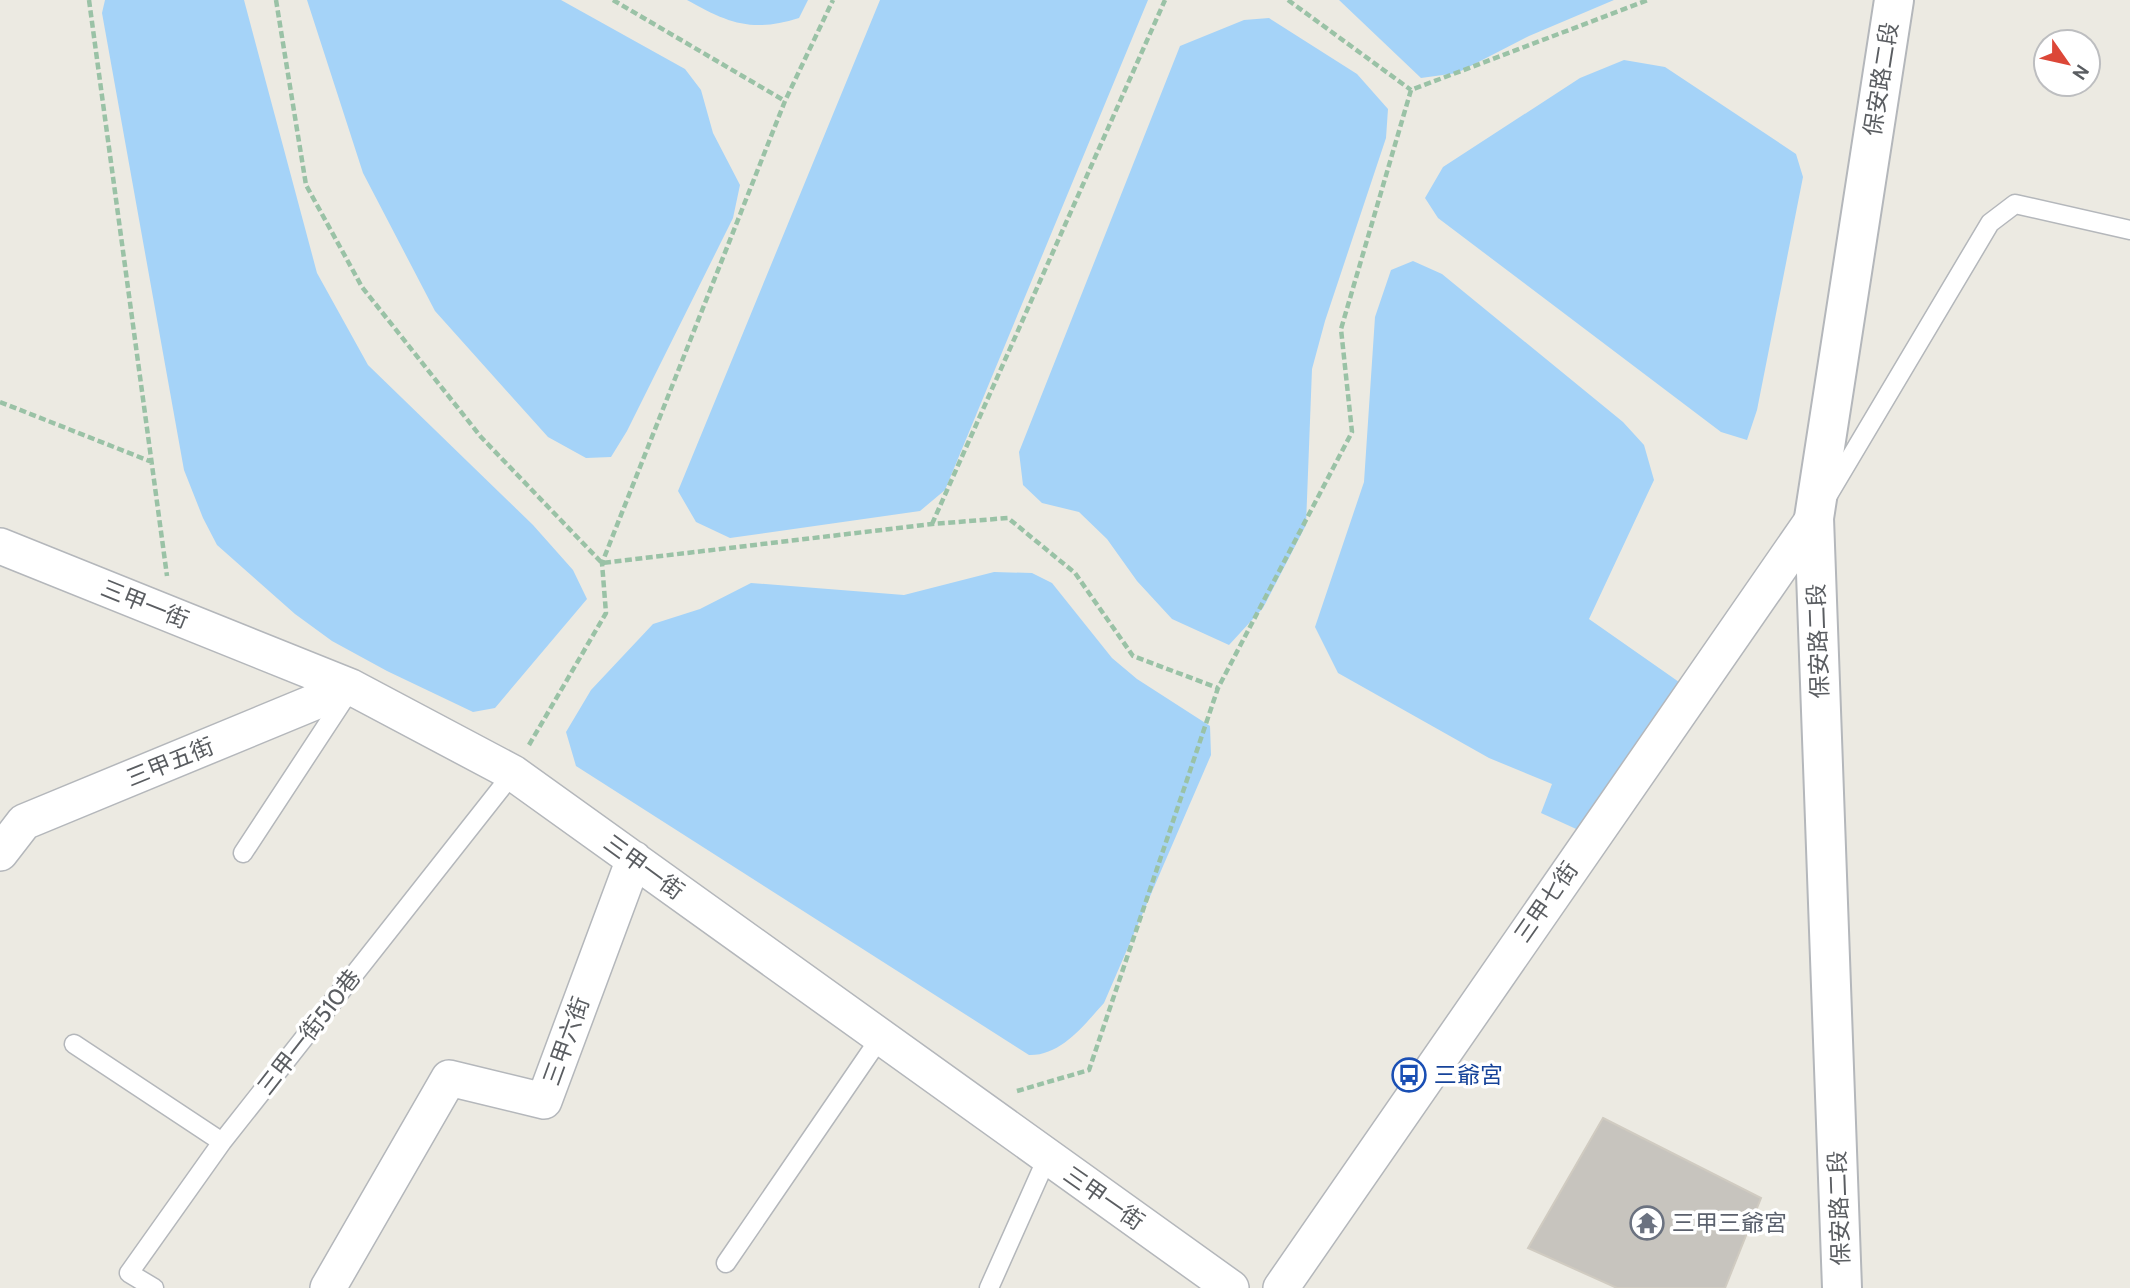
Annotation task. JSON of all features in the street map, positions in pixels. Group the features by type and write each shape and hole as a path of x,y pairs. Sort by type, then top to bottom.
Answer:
{"street":[{"name":"保安路二段","path":"1842,1288 1814,518 1894,0"},
{"name":"三甲七街","path":"1281,1288 1814,518"},
{"name":"三甲一街","path":"0,546 351,687 513,773 1231,1288"},
{"name":"三甲五街","path":"0,853 24,822 351,687"},
{"name":"三甲六街","path":"328,1288 449,1078 544,1101 634,859"}],"lane":[{"path":"1814,518 1874,423 1990,223 2015,204 2130,230"},
{"path":"243,853 351,687"},
{"name":"三甲一街510巷","path":"154,1288 129,1273 222,1142 513,773"},
{"path":"726,1262 880,1038"},
{"path":"74,1044 222,1142"},
{"path":"989,1288 1047,1158"}],"path":[{"path":"89,0 173,615"},
{"path":"276,0 306,185 362,287 481,437 602,563"},
{"path":"613,0 785,101"},
{"path":"513,773 606,613 602,563 785,101 833,0"},
{"path":"932,524 1165,0"},
{"path":"1288,0 1410,90"},
{"path":"1410,90 1648,0"},
{"path":"972,1104 1089,1070 1218,688 1352,432 1341,329 1410,90"},
{"path":"0,402 152,462"},
{"path":"602,563 932,524 1008,518 1074,573 1132,656 1218,688"}],"water":[{"path":"105,0 244,0 317,273 368,365 533,525 573,570 587,599 495,708 473,712 332,641 295,614 217,545 184,470 102,13"},
{"path":"307,0 561,0 685,69 701,90 713,133 740,185 733,218 627,431 611,457 586,458 548,437 435,311 363,173"},
{"path":"687,0 808,0 799,18 754,25 728,20"},
{"path":"880,0 1148,0 945,490 920,511 730,538 696,522 678,491"},
{"path":"1339,0 1614,0 1529,36 1457,73 1421,78"},
{"path":"1269,18 1357,74 1388,109 1386,138 1325,321 1312,369 1306,525 1263,608 1229,645 1172,619 1137,581 1107,539 1079,512 1042,503 1023,485 1019,452 1180,46 1244,20"},
{"path":"1624,60 1665,67 1796,154 1803,177 1757,410 1747,440 1721,432 1438,218 1425,198 1443,167 1580,78"},
{"path":"1413,261 1442,274 1623,422 1644,445 1654,480 1589,619 1679,682 1585,833 1541,813 1552,784 1489,758 1338,673 1315,627 1364,482 1375,317 1391,270"},
{"path":"994,572 1032,573 1052,583 1112,658 1137,679 1210,726 1211,755 1104,1003 1071,1038 1041,1054 1029,1055 576,766 566,732 591,690 653,624 700,609 751,583 904,595"}],"building":[{"name":"三甲三爺宮","path":"1603,1118 1761,1198 1725,1288 1617,1288 1528,1248"}],"place":[{"name":"三爺宮","path":"1409,1075"},
{"name":"三甲三爺宮","path":"1647,1223"}]}
